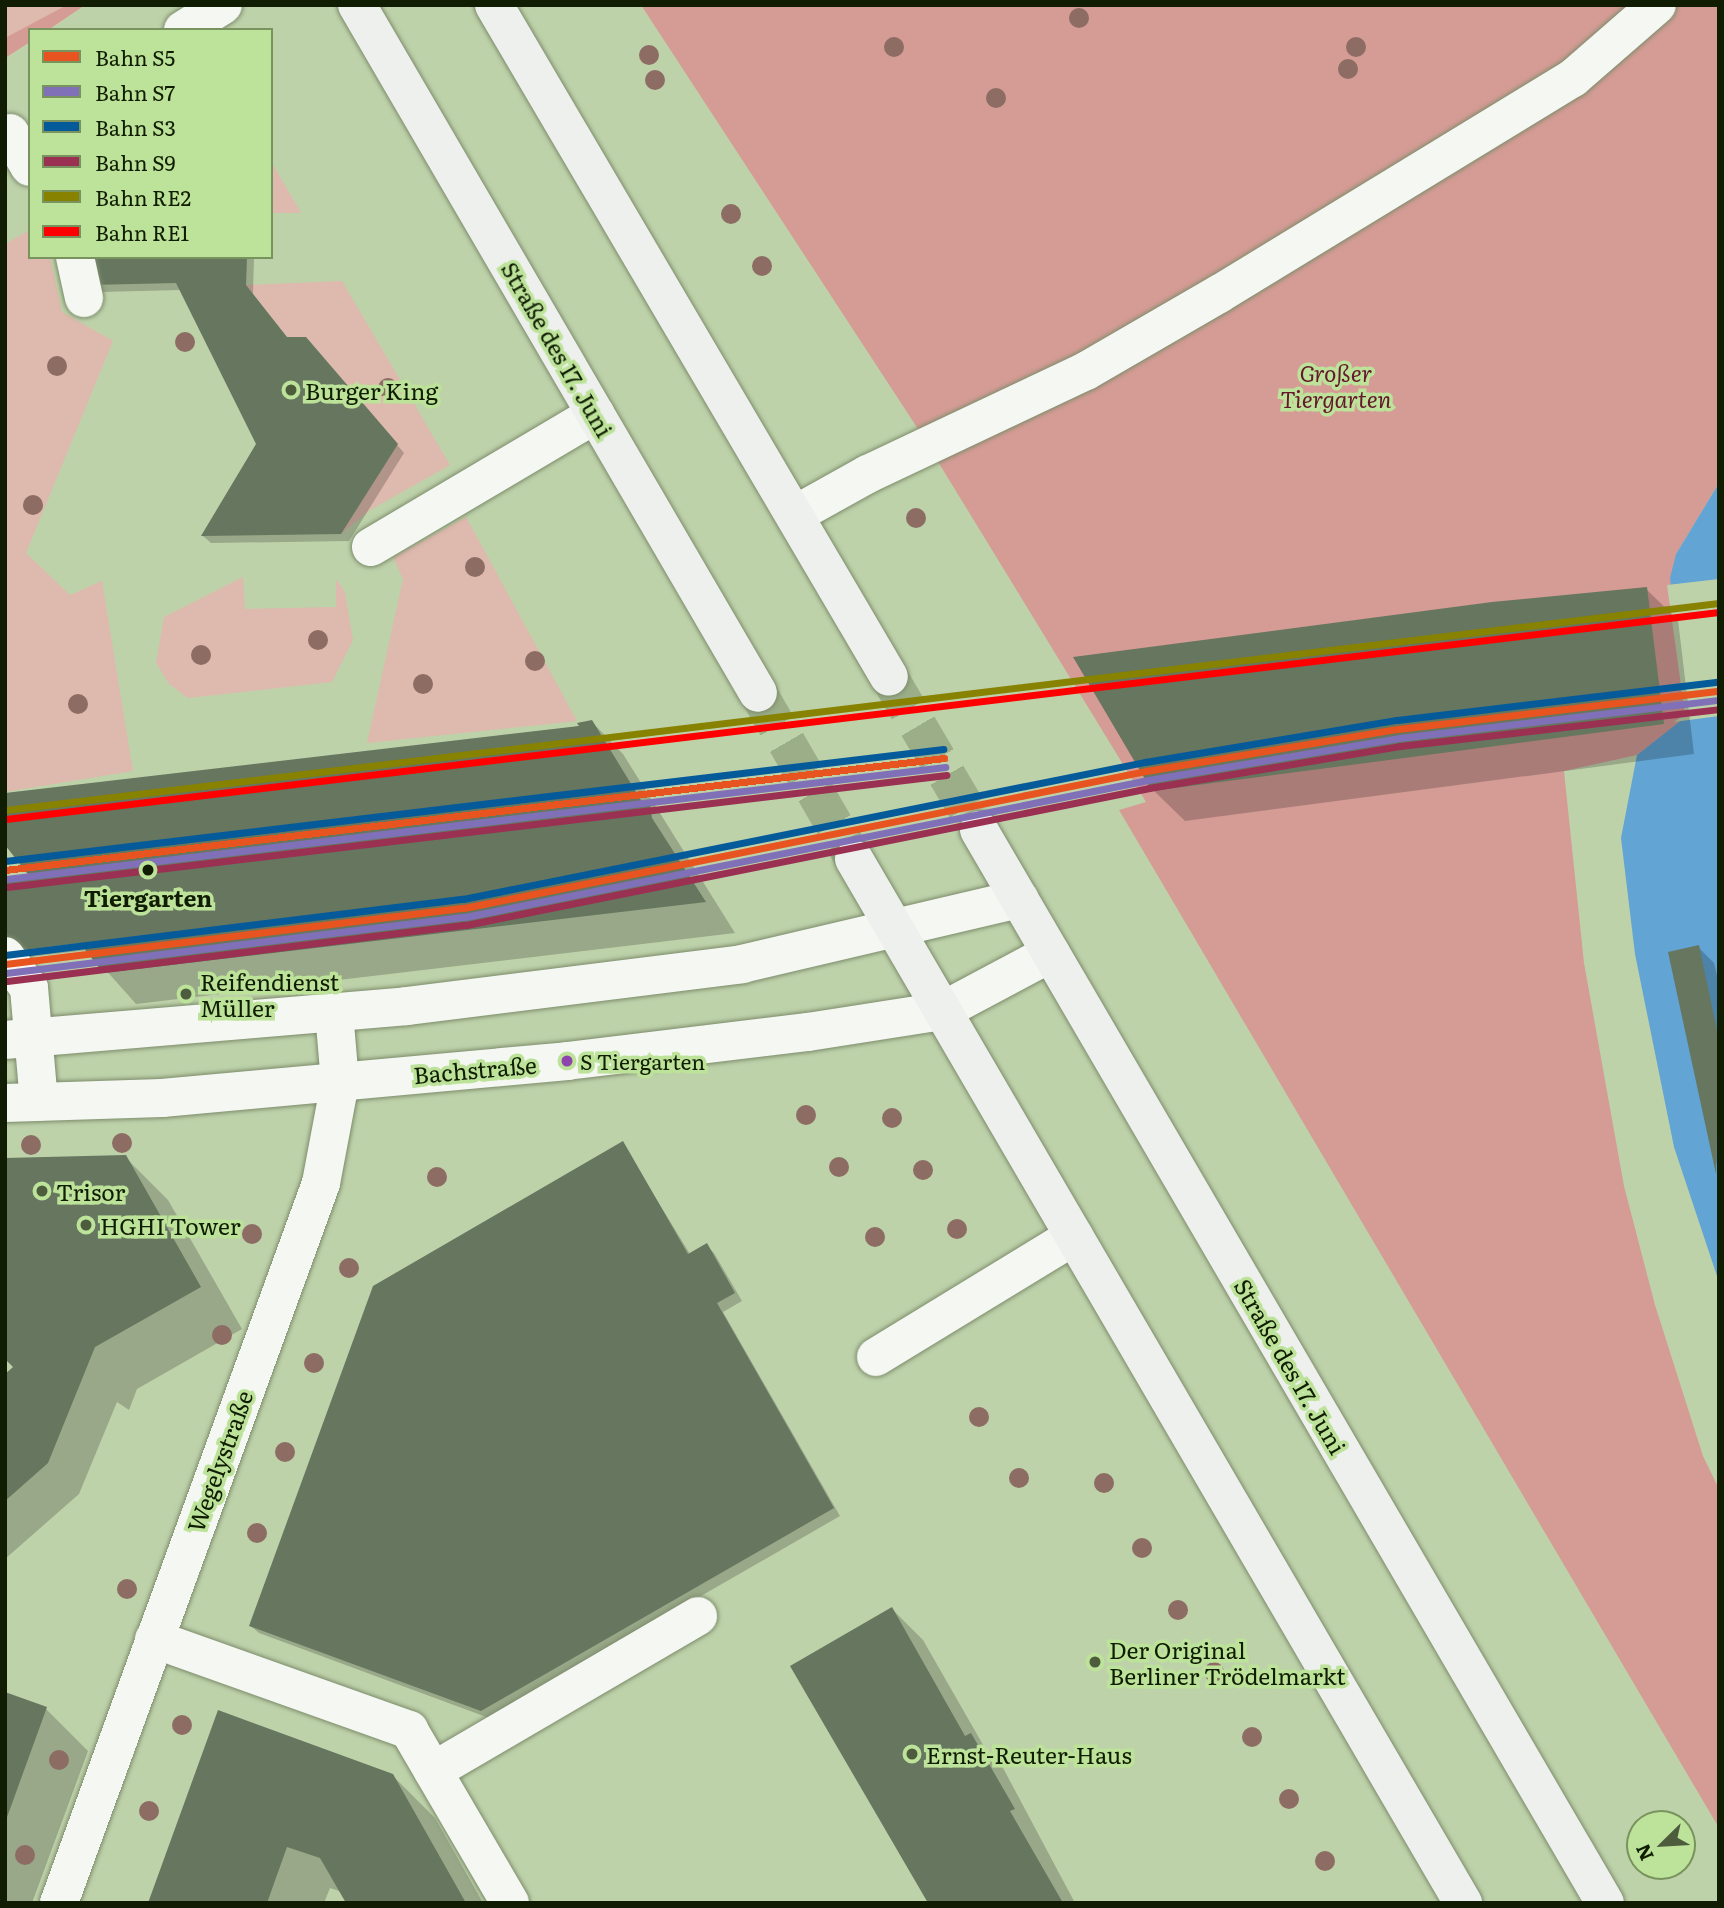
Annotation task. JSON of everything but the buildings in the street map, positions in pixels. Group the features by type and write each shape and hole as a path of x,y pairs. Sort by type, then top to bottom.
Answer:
{"main road":[{"name":"Straße des 17. Juni","path":"357,5 758,693"},
{"path":"494,5 796,514 889,677"},
{"name":"Straße des 17. Juni","path":"979,830 1605,1903"},
{"path":"854,859 1463,1903"}],"street":[{"path":"186,28 223,5"},
{"path":"796,514 868,474 1086,371 1219,294 1573,78 1657,5"},
{"path":"15,130 28,162"},
{"path":"75,259 84,298"},
{"path":"371,547 596,414"},
{"path":"15,1043 334,1012 742,964 1019,900"},
{"name":"Bachstraße","path":"22,1102 150,1099 757,1038 942,1011 1051,953"},
{"path":"5,956 29,988 15,1043 22,1102"},
{"name":"Wegelystraße","path":"60,1903 321,1183 340,1082 334,1012"},
{"path":"876,1357 1074,1236"},
{"path":"433,1771 698,1616"},
{"path":"155,1639 409,1730 510,1903"}],"shaded area":[{"path":"5,5 85,5 51,28 28,28 28,43 5,58"},
{"path":"273,164 301,213 273,213"},
{"path":"28,231 28,259 50,259 62,312 113,341 26,553 70,595 102,581 133,771 5,792 5,244"},
{"path":"342,281 450,465 370,510 341,534 397,444 306,337 287,337 246,285"},
{"path":"466,517 577,721 367,743 403,579 393,557"},
{"path":"243,577 245,609 336,607 336,579 345,592 353,640 332,682 188,698 169,684 156,663 164,617"}],"green space":[{"path":"67,5 85,5 51,28 28,28 28,43 5,58 5,38"},
{"name":"Großer Tiergarten","path":"641,5 1719,5 1719,483 1676,554 1688,716 1637,755 1564,771 1584,963 1624,1186 1655,1305 1703,1456 1719,1489 1719,1828 1119,810 1146,802 918,429"}],"water":[{"path":"1719,483 1719,1282 1674,1147 1635,954 1621,838 1637,755 1688,715 1670,578 1676,554"}],"pier":[{"path":"1719,579 1719,716 1674,722 1685,714 1667,585"}],"tunnel":[{"path":"889,677 979,830"},
{"path":"758,693 854,859"}],"rail line":[{"name":"RE2","path":"5,810 1719,603"},
{"name":"RE1","path":"6,819 1719,612"},
{"name":"S3","path":"5,955 463,899 1145,762 1397,720 1718,682"},
{"name":"S5","path":"5,964 464,908 1146,771 1398,729 1719,691"},
{"name":"S7","path":"6,973 465,917 1148,780 1399,738 1719,700"},
{"name":"S9","path":"7,981 466,925 1149,788 1400,746 1719,709"},
{"name":"S3","path":"5,861 943,749"},
{"name":"S5","path":"5,870 944,758"},
{"name":"S7","path":"6,879 945,767"},
{"name":"S9","path":"7,887 946,775"}],"place":[{"name":"Burger King","path":"291,390"},
{"name":"Tiergarten","path":"148,870"},
{"name":"Reifendienst Müller","path":"186,994"},
{"name":"S Tiergarten","path":"567,1061"},
{"name":"Trisor","path":"42,1191"},
{"name":"HGHI Tower","path":"86,1225"},
{"name":"Der Original Berliner Trödelmarkt","path":"1095,1662"},
{"name":"Ernst-Reuter-Haus","path":"912,1754"}]}
